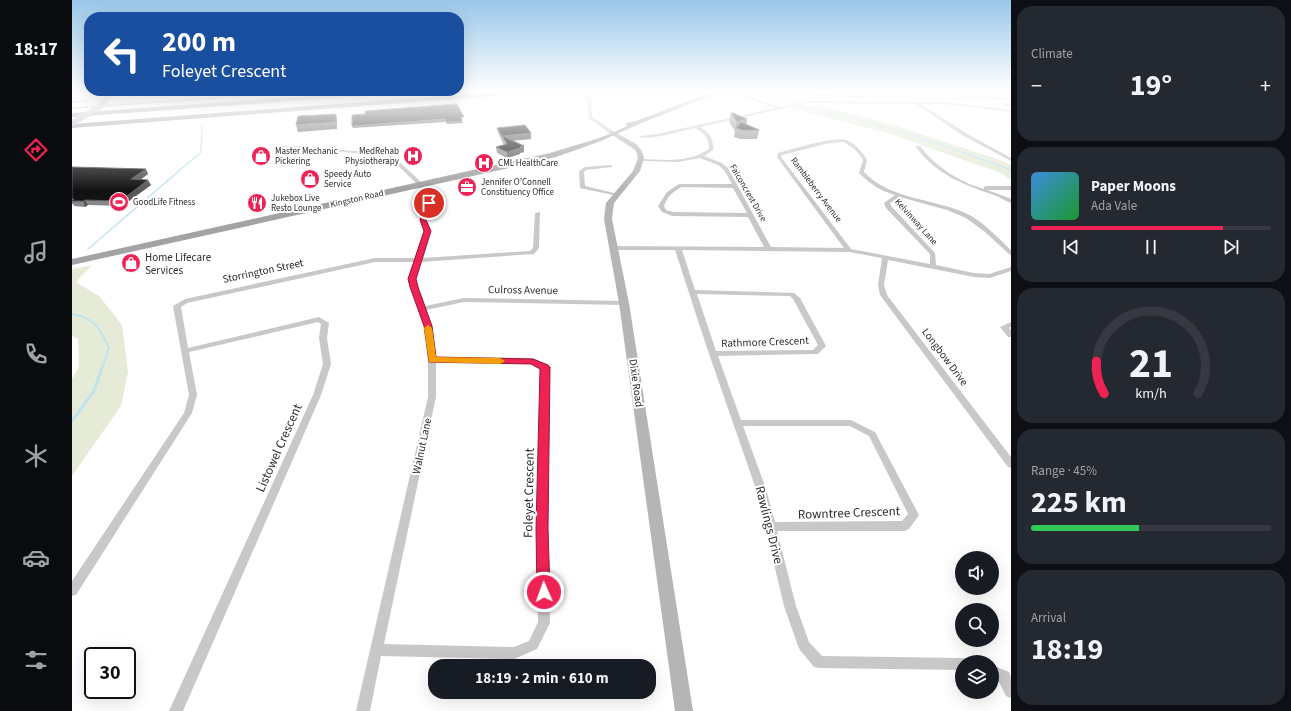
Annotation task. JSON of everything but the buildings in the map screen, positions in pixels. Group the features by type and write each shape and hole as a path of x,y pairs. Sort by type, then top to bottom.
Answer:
{"highway":[{"path":"75,124 87,129 141,124"}],"main road":[{"name":"Kingston Road","path":"72,262 531,161 592,141 634,124"}],"street":[{"path":"600,124 639,151 642,160 674,160 701,157 711,150 712,146 707,134 697,127"},
{"path":"642,137 709,124"},
{"path":"949,124 1011,160"},
{"name":"Rambleberry Avenue","path":"849,250 779,157 780,154 833,142 844,141 851,144 863,156 865,160 861,172 877,185 899,195 946,208 970,217 1011,253"},
{"name":"Walnut Lane","path":"278,147 372,152 389,155 417,180 419,185 427,193 429,203 423,220 427,231 412,279 428,326 432,360 432,397 363,711"},
{"path":"918,148 948,174 1011,201"},
{"name":"Falconcrest Drive","path":"701,157 720,164 726,169 769,250"},
{"name":"Dixie Road","path":"642,160 637,170 609,205 608,219 615,248 624,303 684,711"},
{"path":"610,166 585,168 581,172 582,187 616,195"},
{"path":"734,186 681,185 675,187 661,206 664,211 672,214 750,215"},
{"path":"979,188 1011,188"},
{"name":"Kelvinway Lane","path":"899,195 887,203 889,208 932,254 933,267"},
{"name":"Storrington Street","path":"72,591 188,413 193,395 177,306 185,300 374,260 418,260 532,253 536,248 538,213"},
{"path":"615,248 849,250 974,275 990,276 1011,269"},
{"name":"Rawlings Drive","path":"678,249 761,489 790,606 804,646 819,662 955,664"},
{"name":"Longbow Drive","path":"885,257 881,285 884,295 1011,464"},
{"name":"Rathmore Crescent","path":"692,292 792,294 796,298 822,346 815,352 714,354"},
{"name":"Culross Avenue","path":"422,309 464,300 624,303"},
{"name":"Listowel Crescent","path":"176,711 317,395 327,364 324,338 325,323 319,319 185,351"},
{"path":"1011,324 1004,328 1011,335"},
{"name":"Foleyet Crescent","path":"377,650 514,653 533,645 544,623 542,529 545,367 533,362 432,360"},
{"name":"Rowntree Crescent","path":"739,423 851,423 866,430 872,434 914,515 905,526 770,527"},
{"path":"999,675 1004,677 1011,691"}],"green space":[{"path":"853,124 892,124 1000,160 1011,165 1011,180 1001,173 890,134"},
{"path":"92,265 76,282 99,296 122,325 128,372 121,406 72,476 72,379 79,367 78,339 72,336 72,269"}],"waterway":[{"path":"874,124 906,133 1011,170"},
{"path":"88,249 201,152 202,125"},
{"path":"72,314 91,321 103,335 109,348 103,366"},
{"path":"72,421 94,391 103,365"}],"slow traffic":[{"path":"428,328 432,360 500,361"}],"place":[{"name":"Master Mechanic Pickering","path":"261,156"},
{"name":"MedRehab Physiotherapy","path":"413,156"},
{"name":"CML HealthCare","path":"484,163"},
{"name":"Speedy Auto Service","path":"310,179"},
{"name":"Jennifer O’Connell Constituency Office","path":"467,187"},
{"name":"GoodLife Fitness","path":"119,202"},
{"name":"Jukebox Live Resto Lounge","path":"257,203"},
{"name":"Home Lifecare Services","path":"131,263"}],"route":[{"path":"429,203 423,216 427,231 412,279 428,326 432,360 533,362 545,367 542,529 544,592"}]}
